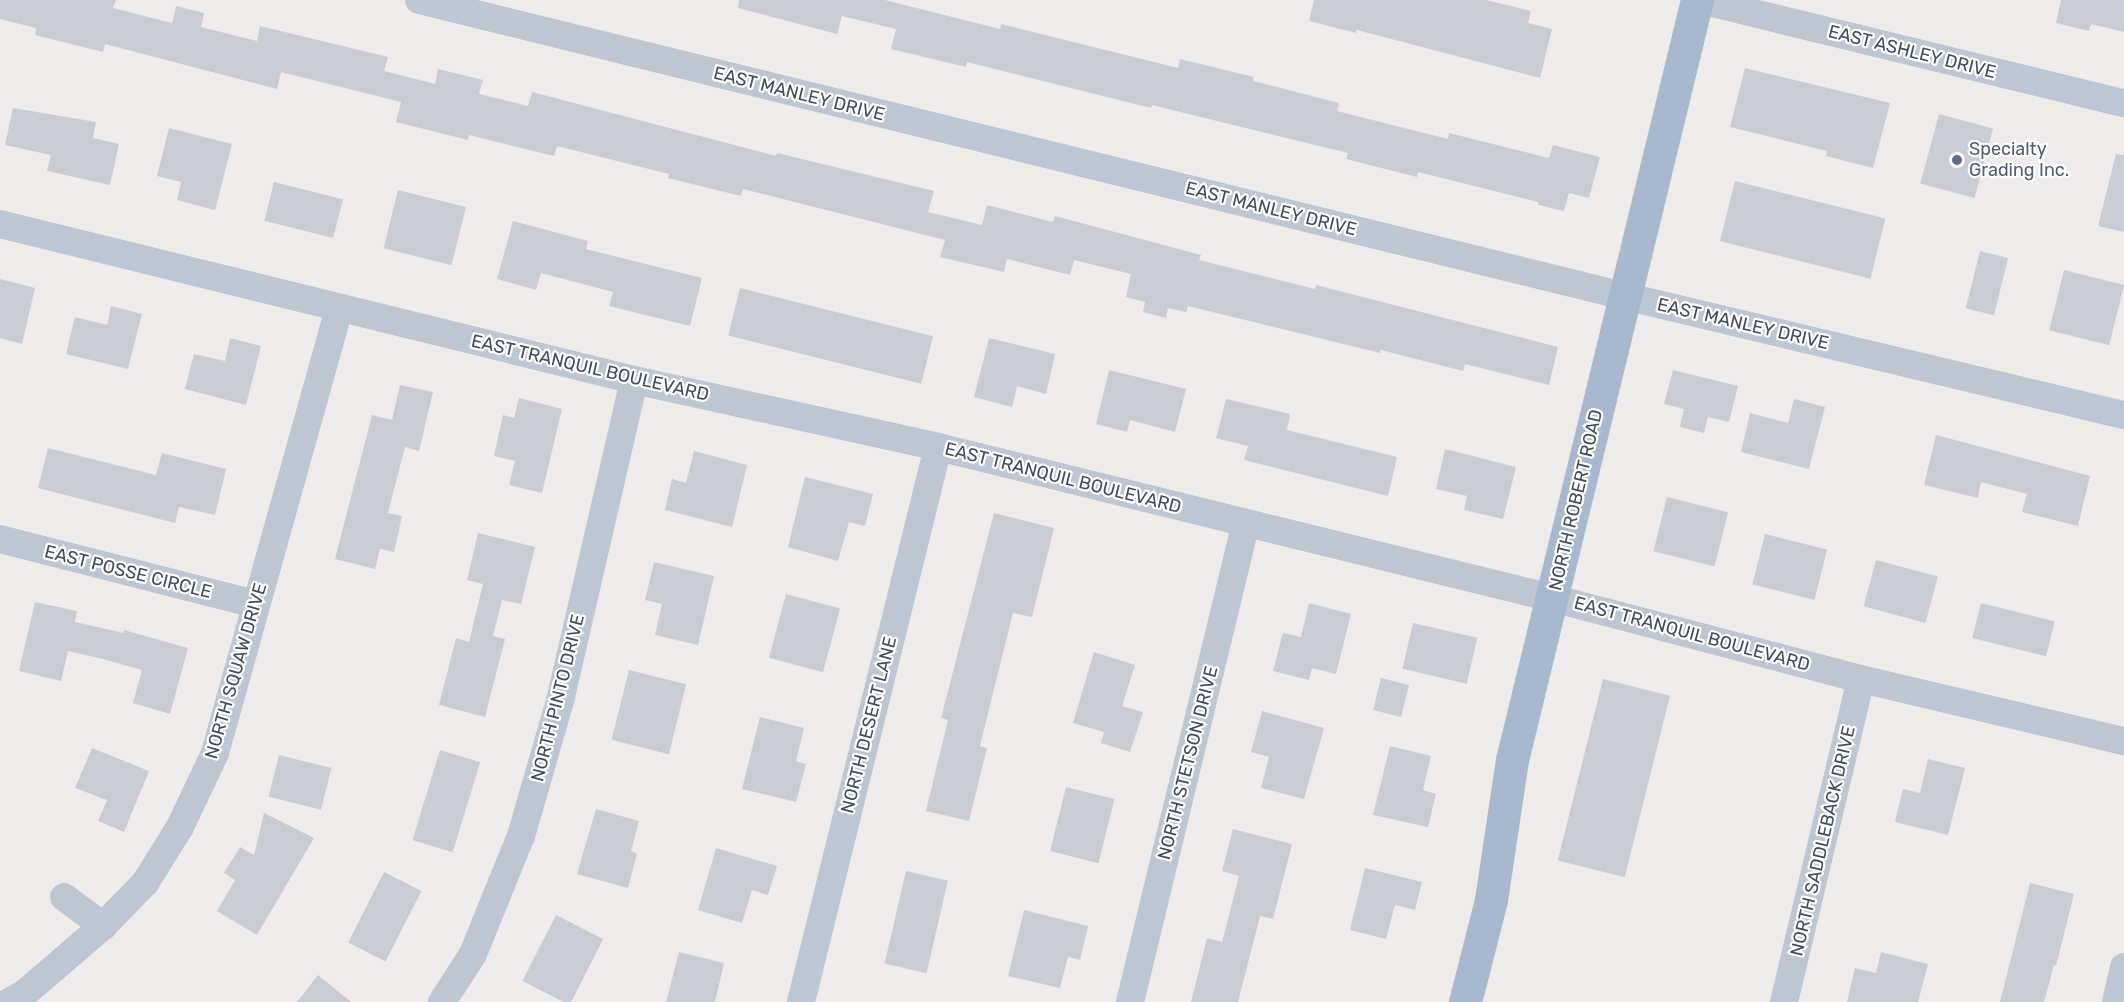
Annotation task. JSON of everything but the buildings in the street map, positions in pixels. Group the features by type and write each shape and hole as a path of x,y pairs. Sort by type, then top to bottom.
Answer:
{"main road":[{"name":"NORTH ROBERT ROAD","path":"1465,1002 1491,900 1512,760 1624,296 1699,0"}],"street":[{"name":"EAST MANLEY DRIVE","path":"419,0 1624,296 2124,415"},
{"name":"EAST ASHLEY DRIVE","path":"1699,0 2124,103"},
{"name":"EAST TRANQUIL BOULEVARD","path":"0,224 634,380 938,447 1552,598 1861,679 2124,741"},
{"name":"NORTH SQUAW DRIVE","path":"9,1002 25,993 103,926 145,883 180,827 215,753 339,309"},
{"name":"NORTH PINTO DRIVE","path":"442,1002 473,954 521,836 560,701 634,380"},
{"name":"NORTH DESERT LANE","path":"801,1002 938,447"},
{"name":"NORTH STETSON DRIVE","path":"1130,1002 1246,524"},
{"name":"EAST POSSE CIRCLE","path":"0,539 255,604"},
{"name":"NORTH SADDLEBACK DRIVE","path":"1785,1002 1861,679"},
{"path":"64,897 103,926"},
{"path":"2116,1002 2124,967"}],"place":[{"name":"Specialty Grading Inc.","path":"1957,160"}]}
